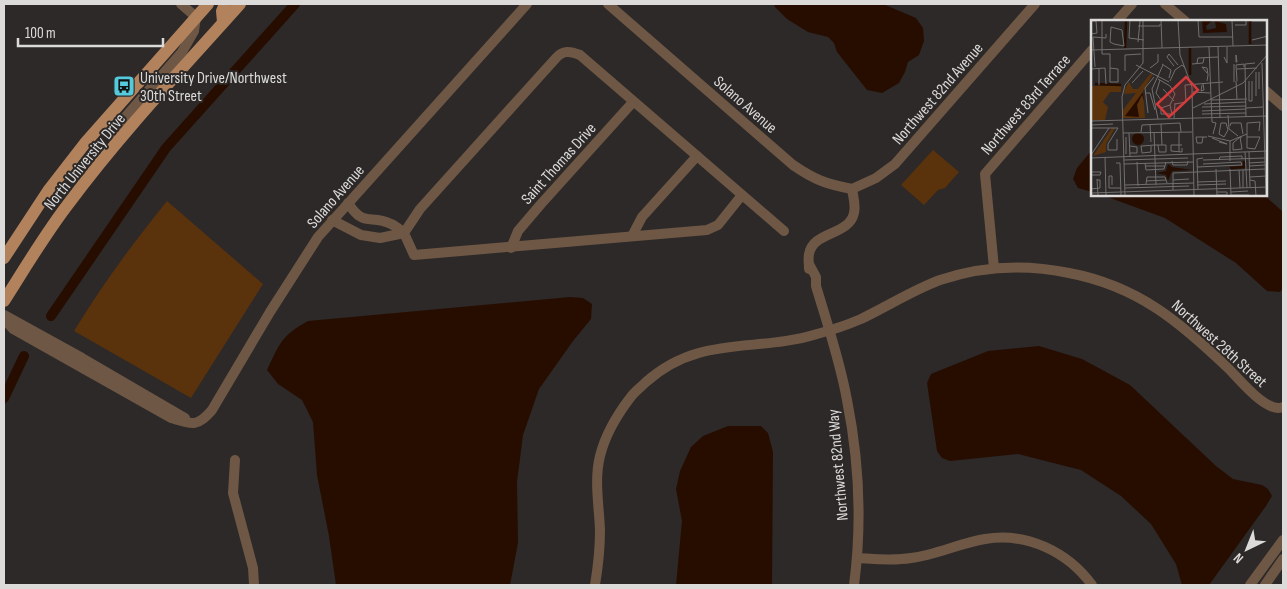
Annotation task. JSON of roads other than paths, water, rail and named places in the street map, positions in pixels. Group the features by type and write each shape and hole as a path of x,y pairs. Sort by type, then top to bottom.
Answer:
{"main road":[{"name":"North University Drive","path":"4,258 48,191 86,142 208,4"},
{"path":"223,22 222,11 225,4"},
{"name":"North University Drive","path":"4,301 35,250 68,203 114,146 240,4"}],"street":[{"path":"114,146 120,122 182,52 194,31 196,17 181,4"},
{"name":"Solano Avenue","path":"191,424 198,423 212,410 318,237 527,4"},
{"name":"Solano Avenue","path":"608,4 793,166 826,184 852,189"},
{"name":"Northwest 82nd Avenue","path":"852,189 876,178 895,164 1035,4"},
{"path":"1118,20 1132,4"},
{"path":"1165,4 1185,20"},
{"path":"332,220 361,234 380,238 404,233 420,209 556,58 563,52 569,51 580,55 784,231"},
{"name":"Northwest 83rd Terrace","path":"994,268 985,174 1091,51"},
{"path":"1267,92 1283,106"},
{"name":"Saint Thomas Drive","path":"511,248 518,232 541,204 633,102"},
{"path":"632,236 642,217 697,156"},
{"name":"Northwest 82nd Way","path":"852,189 853,217 848,224 816,242 812,246 808,257 810,278 816,286 847,398 854,439 858,507 857,558 854,585"},
{"path":"348,203 355,214 362,219 391,224 404,233 414,255 708,230 721,222 742,196"},
{"path":"369,236 371,220"},
{"name":"Northwest 28th Street","path":"595,585 600,532 597,484 600,456 613,424 631,396 657,373 688,356 717,348 771,343 829,331 863,318 939,281 994,268 1042,268 1094,279 1136,294 1161,310 1196,338 1258,398 1270,406 1281,408"},
{"path":"4,315 82,358 184,418 191,424"},
{"path":"4,319 13,329 171,418 191,424"},
{"path":"236,460 233,494 252,568 254,585"},
{"path":"857,558 886,560 911,558 933,554 984,539 1016,538 1044,546 1060,555 1082,573 1092,585"},
{"path":"1250,585 1283,540"},
{"path":"1265,585 1283,560"}],"waterway":[{"path":"51,316 166,148 295,4"},
{"path":"4,398 24,356"}],"place":[{"name":"University Drive/Northwest 30th Street","path":"124,86"}]}
